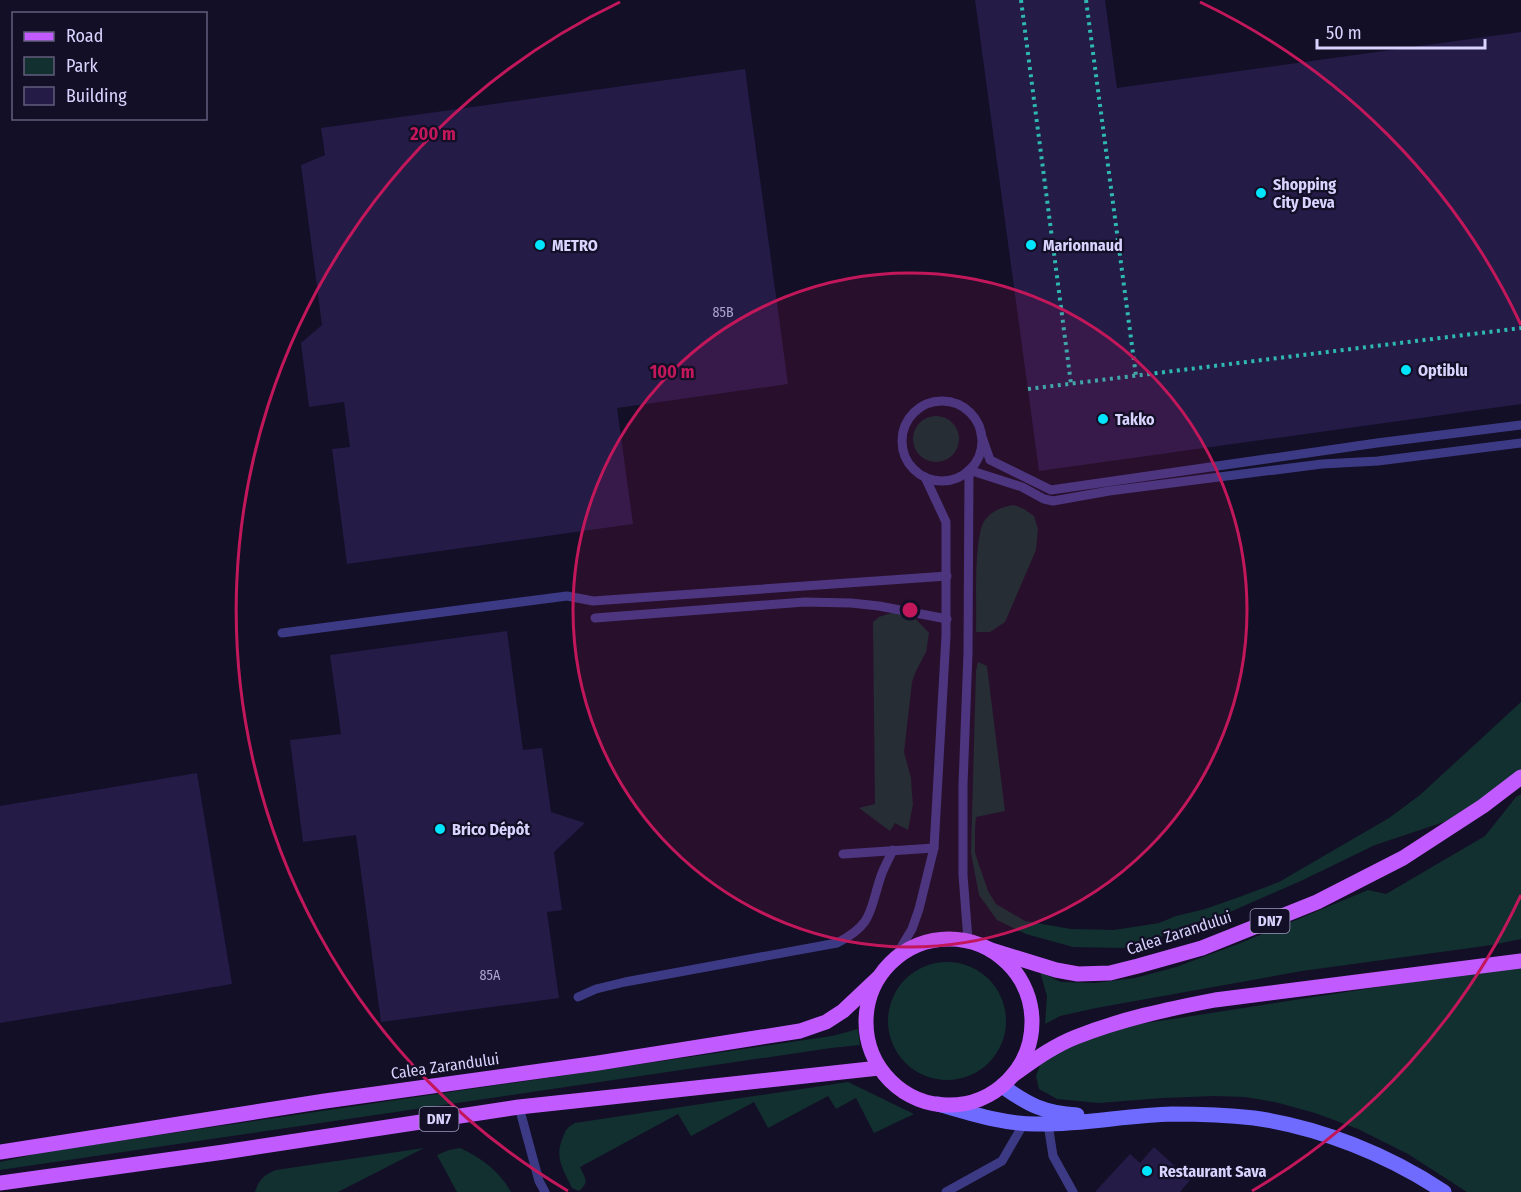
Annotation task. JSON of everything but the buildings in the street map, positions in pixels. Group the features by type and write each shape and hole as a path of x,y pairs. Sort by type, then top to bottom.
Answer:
{"main road":[{"name":"Calea Zarandului","path":"0,1152 800,1031 826,1022 843,1011 878,978 894,959 916,945 942,938 968,940 991,950 1056,970 1078,974 1110,973 1202,948 1317,902 1403,858 1483,806 1521,777"},
{"name":"Calea Zarandului","path":"991,950 1010,965 1024,985 1031,1008 1032,1032 1025,1055 1007,1081"},
{"name":"Calea Zarandului","path":"938,1104 966,1103 986,1096 1048,1051 1075,1037 1167,1009 1215,1000 1521,961"},
{"name":"Calea Zarandului","path":"878,978 868,1001 866,1026 870,1048 879,1068 895,1085 915,1098 1003,1121 1024,1123 1048,1124 1170,1114 1255,1118 1310,1130 1352,1144 1388,1160 1443,1192"},
{"name":"DN7","path":"0,1183 519,1107 879,1068"},
{"name":"Calea Zarandului","path":"1007,1081 1020,1099 1040,1109 1063,1114 1113,1118"}],"lane":[{"path":"981,434 981,447 977,459 962,476 953,479 934,480 925,477 911,466 902,446 906,424 920,408 942,401 952,403 972,414 981,434 990,460 1051,490 1377,443 1521,425"},
{"path":"969,470 1022,487 1044,499 1053,501 1109,491 1322,464 1378,461 1521,443"},
{"path":"968,940 963,875 963,807 968,653 969,470"},
{"path":"894,959 912,929 934,848 946,619 946,522 925,477"},
{"path":"282,633 567,596 593,601 947,576"},
{"path":"595,618 805,602 879,606 946,619"},
{"path":"843,854 934,848"},
{"path":"578,997 596,989 626,982 837,943 850,936 868,918 881,877 893,850"},
{"path":"519,1107 539,1181 546,1192"},
{"path":"946,1192 1002,1161 1024,1123"},
{"path":"1048,1124 1053,1156 1073,1192"}],"path":[{"path":"1021,0 1071,384"},
{"path":"1086,0 1136,376"},
{"path":"1028,389 1521,328"}],"green space":[{"path":"941,416 953,422 958,430 958,448 953,456 945,461 931,462 923,459 916,452 913,434 916,426 923,419"},
{"path":"1014,505 1034,516 1038,529 1036,550 1005,622 990,632 976,632 976,573 981,528 985,520 995,511"},
{"path":"894,612 910,613 929,633 926,652 912,682 904,752 911,778 913,804 908,830 895,823 890,831 859,808 875,804 873,622 879,617"},
{"path":"978,662 987,666 1005,811 976,817 975,853 988,891 996,904 1025,921 1071,929 1114,930 1159,923 1279,882 1389,818 1420,795 1521,702 1521,771 1453,819 1375,845 1230,912 1123,948 1073,947 1026,934 997,920 979,895 971,853"},
{"path":"1521,794 1521,939 1302,971 1096,1008 1060,1016 1045,1024 1047,996 1040,972 1061,982 1095,983 1135,978 1176,967 1238,944 1368,890 1386,894 1485,836 1516,797"},
{"path":"947,962 970,966 989,979 1002,998 1006,1021 1002,1044 989,1063 970,1076 947,1080 924,1076 905,1063 892,1044 888,1021 892,998 905,979 924,966"},
{"path":"1521,966 1521,1192 1467,1192 1408,1154 1358,1129 1315,1113 1275,1102 1245,1097 1215,1096 1099,1103 1057,1099 1039,1089 1036,1076 1040,1065 1049,1056 1108,1029"},
{"path":"858,1029 860,1045 0,1170 0,1162 50,1151 832,1036"},
{"path":"848,1082 914,1114 874,1133 856,1098 836,1109 828,1096 768,1128 754,1102 691,1136 678,1114 580,1167 585,1182 579,1191 572,1188 561,1163 560,1144 568,1128 575,1123"},
{"path":"424,1148 338,1192 255,1192 262,1178 276,1170"},
{"path":"460,1148 489,1166 511,1192 457,1192 437,1155"}],"place":[{"name":"Shopping City Deva","path":"1261,193"},
{"name":"METRO","path":"540,245"},
{"name":"Marionnaud","path":"1031,245"},
{"name":"Optiblu","path":"1406,370"},
{"name":"Takko","path":"1103,419"},
{"name":"Brico Dépôt","path":"440,829"},
{"name":"Restaurant Sava","path":"1147,1171"}]}
